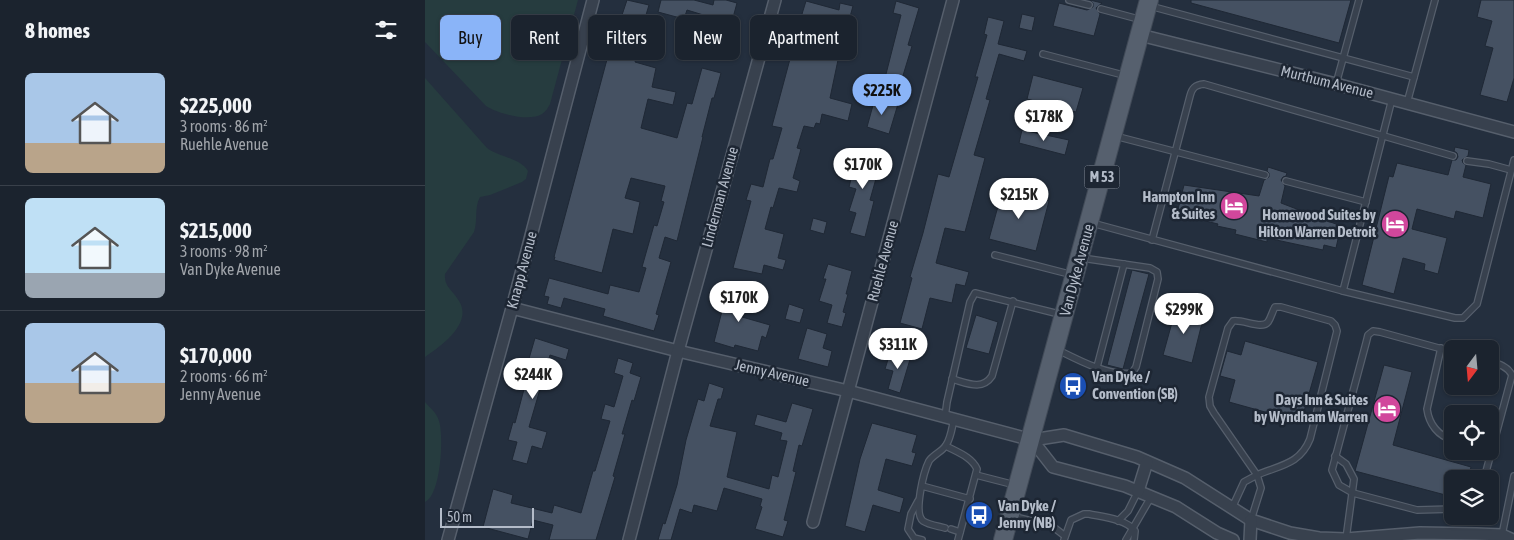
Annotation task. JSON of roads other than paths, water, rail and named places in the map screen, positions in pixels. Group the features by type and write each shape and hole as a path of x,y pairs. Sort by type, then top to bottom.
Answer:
{"main road":[{"name":"Van Dyke Avenue","path":"1003,540 1032,440 1145,15"}],"street":[{"name":"Knapp Avenue","path":"448,540 512,308 593,0"},
{"name":"Linderman Avenue","path":"629,540 678,351 775,0"},
{"name":"Ruehle Avenue","path":"813,522 953,0"},
{"name":"Murthum Avenue","path":"1145,15 1336,84 1514,132"},
{"name":"Jenny Avenue","path":"512,308 678,351 848,391 1032,440"},
{"path":"1032,440 1064,436 1147,462 1185,478 1251,520 1290,533 1346,540 1421,533 1502,535 1513,540"},
{"path":"1032,440 1053,467 1125,486 1176,507 1217,533 1233,540"},
{"path":"1138,492 1147,462"},
{"path":"1250,540 1251,520"}],"lane":[{"path":"1069,0 1089,5"},
{"path":"1336,84 1359,0"},
{"path":"1407,103 1435,0"},
{"path":"1101,9 1145,15 1343,57 1414,77"},
{"path":"1043,54 1129,76"},
{"path":"1153,240 1192,89 1197,85 1204,84 1453,156"},
{"path":"1343,291 1392,99"},
{"path":"1113,136 1265,175"},
{"path":"1090,223 1343,291 1455,318 1463,318 1477,304 1514,160"},
{"path":"1467,161 1511,170"},
{"path":"1286,181 1366,202"},
{"path":"995,255 1075,276"},
{"path":"1056,349 1097,367 1125,374 1132,373 1136,366 1158,279 1157,272 1150,268 1080,258"},
{"path":"1097,367 1124,264"},
{"path":"961,532 923,521 918,510 928,463 933,456 946,446 952,379 973,295 979,293 1065,316"},
{"path":"952,379 975,385 983,385 989,382 1013,302"},
{"path":"1232,508 1244,482 1257,475 1298,458 1305,450 1310,439 1337,331 1331,321 1281,307 1275,308 1266,324 1262,326 1239,320 1233,321 1229,328 1209,397 1210,406 1257,475 1261,488 1251,520"},
{"path":"1444,349 1380,332 1373,331 1368,336 1332,470 1339,485 1353,493 1417,510 1444,509"},
{"path":"1441,348 1427,409 1428,416 1437,431 1444,436"},
{"path":"1499,364 1509,369 1512,375 1499,421"},
{"path":"946,446 975,464 977,469 959,540"},
{"path":"1335,456 1345,464 1354,480 1346,540"},
{"path":"976,475 1019,486"},
{"path":"1502,535 1514,476"},
{"path":"922,486 970,499"},
{"path":"1118,521 1128,511 1138,492"},
{"path":"1126,540 1151,497"},
{"path":"919,499 911,514 908,529 914,538 922,540"},
{"path":"1010,516 1053,526 1065,538 1071,520 1084,514 1118,521 1132,528 1135,531 1134,540"}],"place":[{"name":"Hampton Inn & Suites","path":"1234,206"},
{"name":"Homewood Suites by Hilton Warren Detroit","path":"1395,224"},
{"name":"Van Dyke / Convention (SB)","path":"1073,386"},
{"name":"Days Inn & Suites by Wyndham Warren","path":"1387,409"},
{"name":"Van Dyke / Jenny (NB)","path":"979,515"}]}
